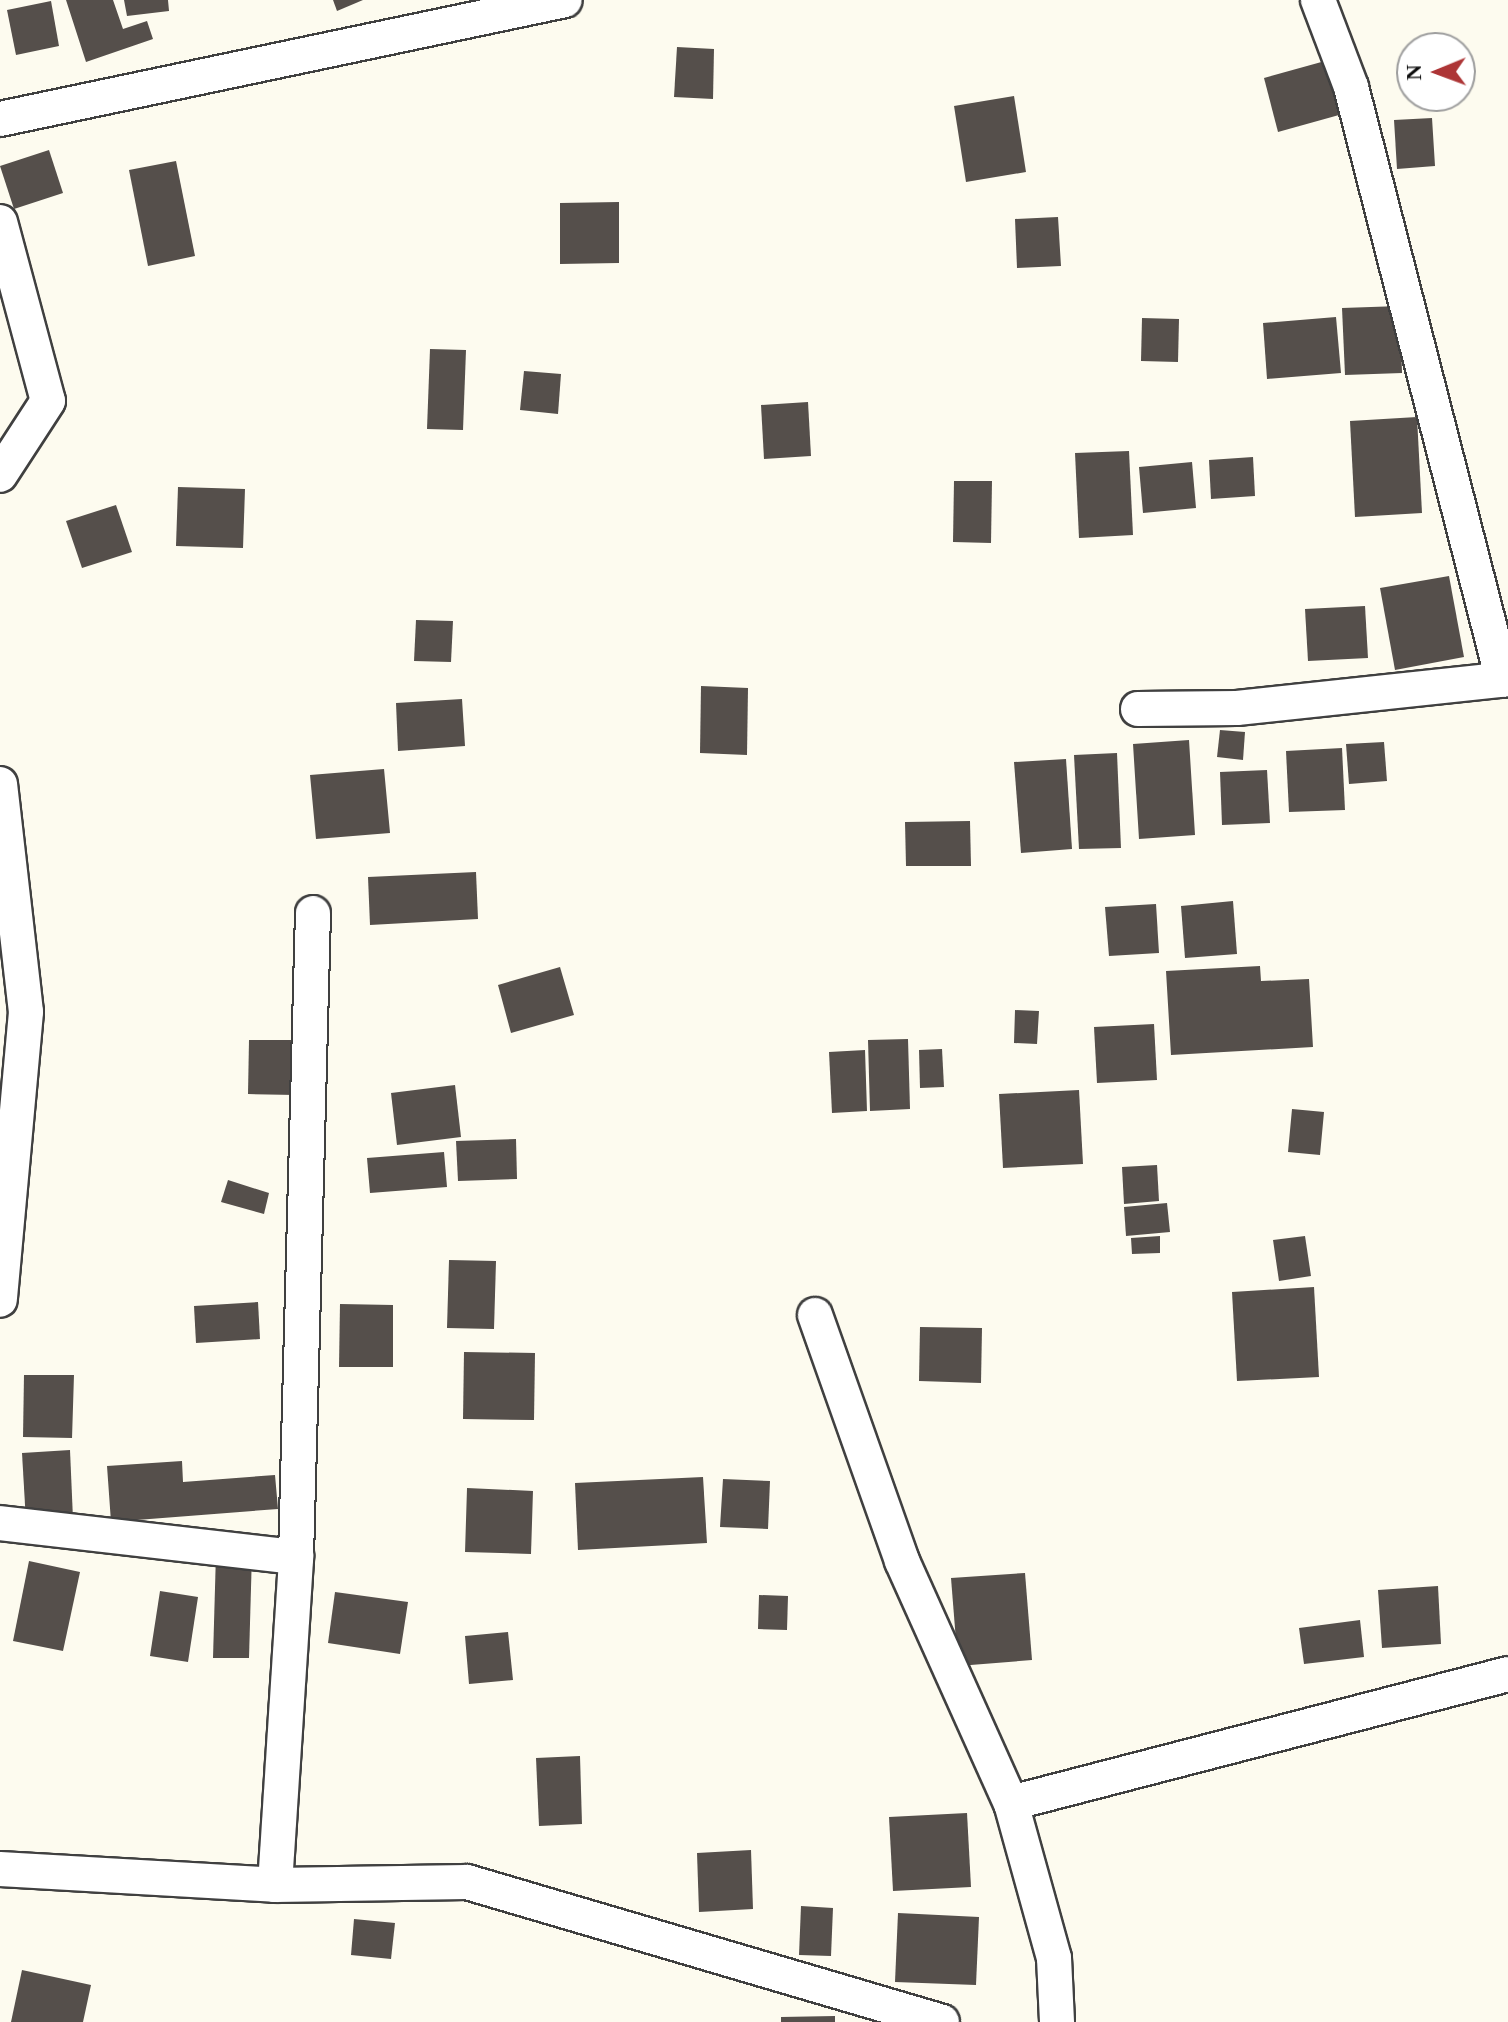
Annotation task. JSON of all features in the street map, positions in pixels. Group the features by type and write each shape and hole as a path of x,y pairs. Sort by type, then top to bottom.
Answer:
{"street":[{"path":"0,119 565,0"},
{"path":"1138,709 1237,708 1505,680 1351,87 1318,0"},
{"path":"0,222 48,401 0,475"},
{"path":"0,784 26,1012 0,1300"},
{"path":"275,1885 296,1557 313,913"},
{"path":"815,1315 902,1561 1011,1803 1054,1958 1057,2022"},
{"path":"0,1523 296,1557"},
{"path":"1011,1803 1508,1674"},
{"path":"0,1869 275,1885 467,1882 942,2022"}],"building":[{"path":"66,0 113,0 123,29 147,21 153,39 86,62"},
{"path":"124,0 168,0 169,11 127,16"},
{"path":"333,0 363,0 337,11"},
{"path":"51,1 59,46 16,55 7,10"},
{"path":"677,47 714,49 713,99 674,97"},
{"path":"1325,61 1339,115 1278,132 1264,78"},
{"path":"1014,96 1026,172 966,182 954,106"},
{"path":"1432,118 1435,166 1397,169 1394,120"},
{"path":"49,150 63,193 14,209 0,166"},
{"path":"176,161 195,256 148,266 129,170"},
{"path":"619,202 619,263 560,264 560,203"},
{"path":"1058,217 1061,266 1017,268 1015,219"},
{"path":"1400,306 1402,373 1345,375 1342,308"},
{"path":"1336,317 1341,373 1267,379 1263,323"},
{"path":"1142,318 1179,319 1178,362 1141,361"},
{"path":"430,349 466,350 463,430 427,429"},
{"path":"524,371 561,374 558,414 520,410"},
{"path":"808,402 811,456 764,459 761,405"},
{"path":"1417,417 1422,513 1355,517 1350,421"},
{"path":"1129,451 1133,535 1079,538 1075,453"},
{"path":"1253,457 1255,496 1211,499 1209,460"},
{"path":"1192,462 1196,508 1143,513 1139,467"},
{"path":"954,481 992,481 991,543 953,542"},
{"path":"178,487 245,489 243,548 176,546"},
{"path":"116,505 132,552 82,568 66,521"},
{"path":"1449,576 1464,657 1395,670 1380,588"},
{"path":"1365,606 1368,658 1308,661 1305,609"},
{"path":"416,620 453,621 451,662 414,661"},
{"path":"701,686 748,688 747,755 700,753"},
{"path":"462,699 465,746 398,751 396,703"},
{"path":"1220,730 1245,732 1243,760 1217,757"},
{"path":"1189,740 1195,835 1139,839 1133,744"},
{"path":"1384,742 1387,781 1349,784 1346,744"},
{"path":"1342,748 1345,810 1289,812 1286,751"},
{"path":"1117,753 1121,848 1079,849 1074,755"},
{"path":"1066,759 1072,849 1021,853 1014,762"},
{"path":"384,769 390,833 316,839 310,775"},
{"path":"1267,770 1270,823 1222,825 1220,772"},
{"path":"970,821 971,866 906,866 905,822"},
{"path":"476,872 478,919 370,925 368,877"},
{"path":"1233,901 1237,954 1185,958 1181,906"},
{"path":"1156,904 1159,953 1109,956 1105,907"},
{"path":"1260,966 1261,981 1309,979 1313,1047 1171,1055 1166,971"},
{"path":"560,967 574,1015 511,1033 498,985"},
{"path":"1015,1010 1039,1011 1037,1044 1014,1043"},
{"path":"1154,1024 1157,1080 1097,1083 1094,1027"},
{"path":"908,1039 910,1109 870,1111 868,1040"},
{"path":"249,1040 296,1040 295,1095 248,1094"},
{"path":"942,1049 944,1087 920,1088 919,1050"},
{"path":"865,1050 867,1111 832,1113 829,1052"},
{"path":"455,1085 461,1137 397,1145 391,1093"},
{"path":"1079,1090 1083,1164 1003,1168 999,1094"},
{"path":"1292,1109 1324,1112 1320,1155 1288,1152"},
{"path":"516,1139 517,1179 458,1181 456,1141"},
{"path":"444,1152 447,1187 370,1193 367,1158"},
{"path":"1157,1165 1159,1201 1124,1204 1122,1167"},
{"path":"228,1180 269,1193 264,1214 221,1202"},
{"path":"1167,1203 1170,1232 1126,1236 1124,1207"},
{"path":"1160,1236 1160,1253 1132,1254 1131,1238"},
{"path":"1305,1236 1311,1276 1279,1281 1273,1240"},
{"path":"449,1260 496,1261 494,1329 447,1328"},
{"path":"1314,1287 1319,1377 1237,1381 1232,1292"},
{"path":"258,1302 260,1339 196,1343 194,1306"},
{"path":"340,1304 393,1305 393,1367 339,1367"},
{"path":"920,1327 982,1328 981,1383 919,1381"},
{"path":"464,1352 535,1353 534,1420 463,1419"},
{"path":"24,1375 74,1375 72,1438 23,1437"},
{"path":"70,1450 73,1519 26,1522 22,1453"},
{"path":"182,1461 183,1482 275,1475 278,1509 111,1522 107,1466"},
{"path":"703,1477 707,1543 578,1550 575,1483"},
{"path":"723,1479 770,1481 768,1529 720,1527"},
{"path":"467,1488 533,1491 531,1554 465,1552"},
{"path":"216,1553 252,1553 249,1658 213,1658"},
{"path":"29,1561 80,1572 63,1651 13,1641"},
{"path":"1025,1573 1032,1660 958,1666 951,1578"},
{"path":"1438,1586 1441,1644 1382,1648 1378,1590"},
{"path":"160,1591 198,1597 188,1662 150,1656"},
{"path":"335,1592 408,1602 400,1654 328,1643"},
{"path":"759,1595 788,1596 787,1630 758,1629"},
{"path":"1360,1620 1364,1657 1304,1664 1299,1628"},
{"path":"508,1632 513,1680 469,1684 465,1636"},
{"path":"580,1756 582,1824 539,1826 536,1758"},
{"path":"967,1813 971,1887 893,1891 889,1817"},
{"path":"751,1850 753,1909 699,1912 697,1853"},
{"path":"801,1906 833,1908 831,1956 799,1955"},
{"path":"898,1913 979,1917 976,1985 895,1982"},
{"path":"354,1919 395,1923 391,1959 351,1955"},
{"path":"22,1970 91,1985 83,2022 11,2022"},
{"path":"835,2016 835,2022 781,2022 781,2017"}]}
